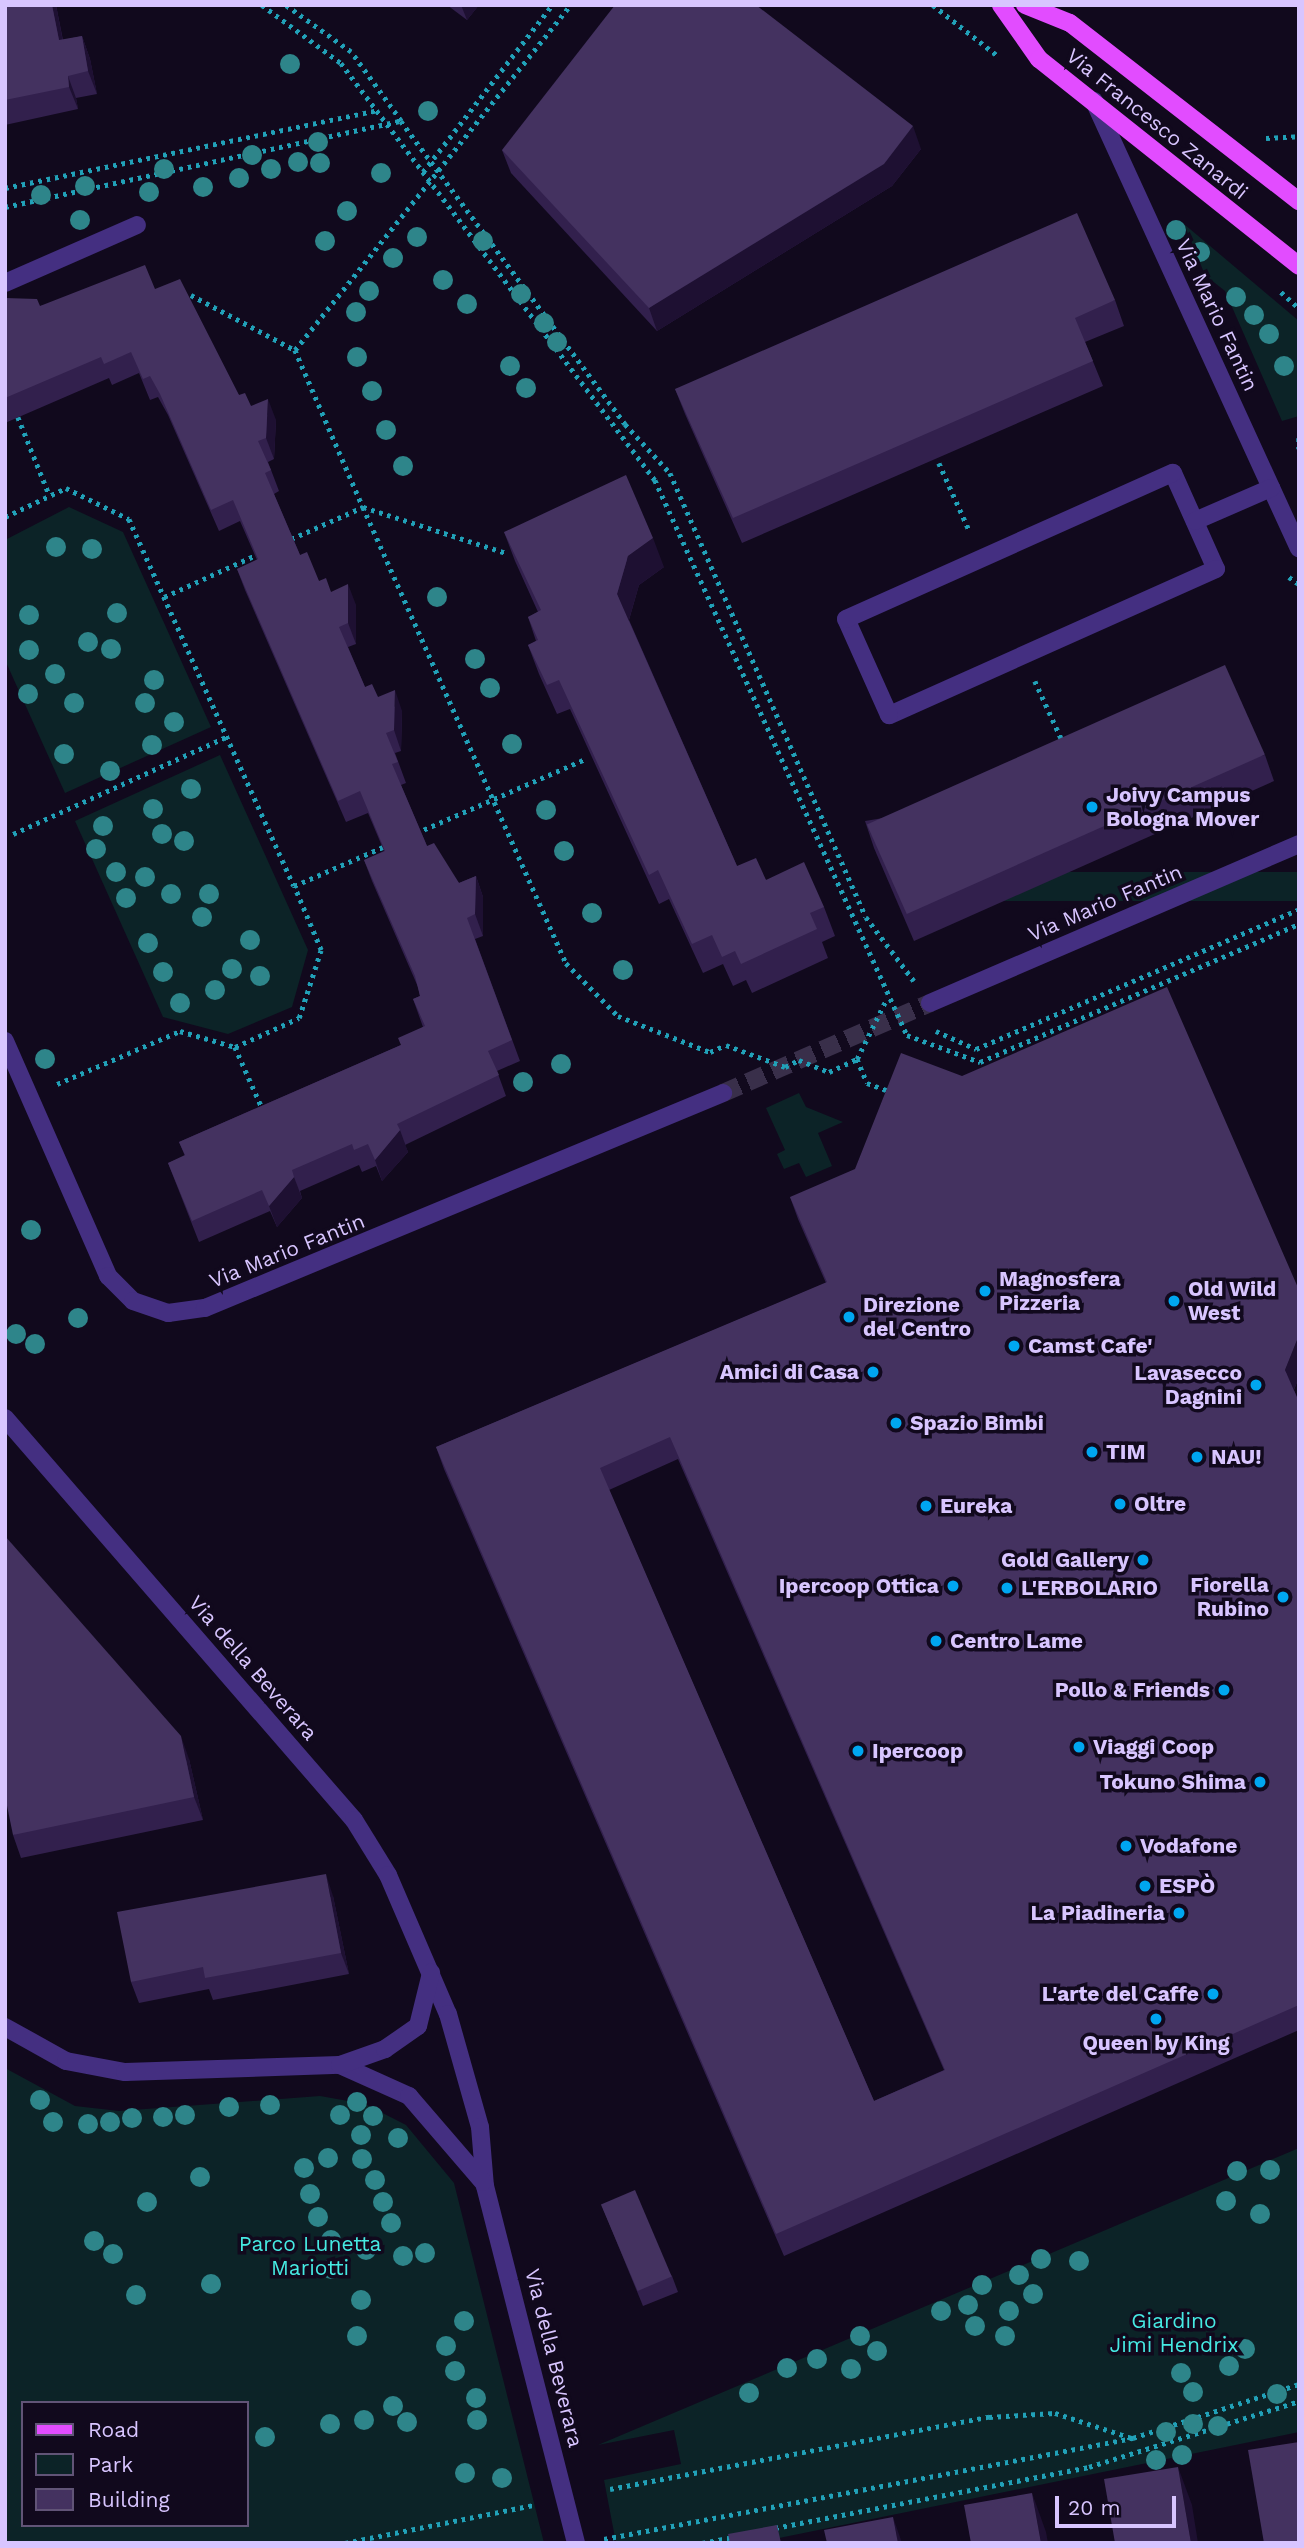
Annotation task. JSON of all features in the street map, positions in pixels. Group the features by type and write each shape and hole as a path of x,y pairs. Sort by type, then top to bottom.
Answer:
{"main road":[{"name":"Via Francesco Zanardi","path":"1001,5 1039,59 1299,266"},
{"name":"Via Francesco Zanardi","path":"1026,5 1070,23 1299,201"}],"street":[{"name":"Via Mario Fantin","path":"1094,101 1299,548"},
{"path":"5,283 137,225"},
{"path":"1174,473 1195,521 1216,569 889,715 846,619 1174,473"},
{"path":"1195,521 1270,488"},
{"name":"Via Mario Fantin","path":"925,999 1299,844"},
{"name":"Via Mario Fantin","path":"5,1041 108,1276 133,1301 168,1313 205,1308 723,1093"},
{"name":"Via della Beverara","path":"5,1419 354,1821 388,1875 432,1971 480,2127 485,2186 576,2543"},
{"name":"Via della Beverara","path":"5,2027 66,2061 125,2072 340,2065 385,2049 418,2026 432,1971"},
{"name":"Via della Beverara","path":"340,2065 409,2096 464,2153 485,2186"}],"path":[{"path":"262,5 341,63 655,480 887,998 907,1035 980,1062 1299,924"},
{"path":"285,5 351,52 625,424 670,473 876,939 910,972 925,999"},
{"path":"423,172 551,5"},
{"path":"295,350 440,174 570,5"},
{"path":"5,188 378,110"},
{"path":"5,206 401,121"},
{"path":"1265,138 1299,136"},
{"path":"191,295 295,350 566,963 618,1016 710,1052 726,1045 785,1067 799,1060 829,1072 857,1059 887,998"},
{"path":"18,417 49,494"},
{"path":"1299,438 1299,449"},
{"path":"939,463 982,558"},
{"path":"5,517 66,488 129,519 321,950 299,1018 235,1047 180,1031 29,1096"},
{"path":"276,546 363,506 506,553"},
{"path":"164,597 264,552"},
{"path":"1024,655 1066,748"},
{"path":"13,834 226,737"},
{"path":"407,837 585,759"},
{"path":"294,886 394,842"},
{"path":"931,1021 937,1034 976,1049 1299,908"},
{"path":"235,1047 268,1122"},
{"path":"857,1059 867,1083 890,1091"},
{"path":"611,2538 1133,2438 1299,2384"},
{"path":"768,2530 1089,2467 1299,2401"},
{"path":"610,2489 989,2417 1055,2413 1133,2438"},
{"path":"345,2543 534,2505"},
{"path":"702,2543 742,2535"}],"green space":[{"path":"1184,224 1299,321 1299,416 1282,421 1225,291 1205,275"},
{"path":"69,507 123,532 211,727 65,793 5,660 5,540"},
{"path":"220,755 308,950 292,1007 228,1034 163,1017 75,821"},
{"path":"914,872 1299,872 1299,901 914,901"},
{"path":"799,1093 806,1107 843,1122 818,1133 832,1166 806,1177 799,1163 784,1169 777,1154 785,1150 766,1108"},
{"name":"Parco Lunetta Mariotti","path":"5,2068 75,2106 119,2111 320,2096 365,2104 406,2125 454,2183 544,2543 5,2543"},
{"name":"Giardino Jimi Hendrix","path":"1299,2148 1299,2432 755,2543 616,2543 604,2480 681,2464 674,2430 598,2445"}],"building":[{"path":"5,5 52,5 59,40 82,36 88,71 68,76 69,87 5,100"},
{"path":"615,5 756,5 913,126 884,164 649,308 502,150"},
{"path":"1077,213 1115,300 1075,318 1093,361 733,518 675,389"},
{"path":"145,265 155,289 180,279 239,395 245,393 251,406 268,399 266,438 258,441 271,470 265,473 300,555 307,552 319,581 326,578 331,592 348,584 348,623 339,627 365,687 372,684 378,697 395,690 394,730 386,733 398,762 392,764 427,846 434,843 459,883 476,876 475,914 467,918 512,1040 488,1051 499,1075 397,1124 400,1130 375,1160 368,1144 354,1150 352,1144 292,1170 294,1177 269,1206 262,1190 192,1221 168,1163 185,1155 179,1142 401,1045 398,1038 425,1026 413,999 420,996 415,976 364,860 385,851 360,791 338,801 237,569 258,559 233,500 211,510 160,394 150,376 143,379 131,352 104,364 101,357 5,398 5,298 37,299 40,306"},
{"path":"626,475 653,538 628,556 617,594 737,866 756,858 766,880 804,862 824,907 810,913 817,929 741,964 735,951 722,957 712,935 692,944 658,870 649,875 559,680 547,685 528,645 538,640 528,617 541,610 504,532"},
{"path":"1225,665 1265,755 907,914 867,824"},
{"name":"Centro Lame","path":"1167,987 1299,1290 1299,1335 1285,1370 1299,1402 1299,2005 776,2234 436,1447 827,1282 790,1197 855,1169 901,1053 962,1076","holes":["670,1437 945,2070 874,2101 600,1468"]},
{"path":"5,1536 181,1736 194,1797 13,1835 5,1796"},
{"path":"326,1874 341,1953 205,1978 203,1967 131,1982 117,1912"},
{"path":"635,2190 672,2277 638,2291 601,2204"},
{"path":"1299,2442 1299,2543 1264,2543 1248,2450"},
{"path":"1178,2467 1191,2543 1115,2543 1104,2479"},
{"path":"1032,2493 1041,2543 971,2543 964,2505"},
{"path":"893,2517 898,2543 827,2543 824,2530"},
{"path":"777,2525 781,2543 730,2543 728,2534"}],"tunnel":[{"path":"723,1093 930,1003"}],"place":[{"name":"Joivy Campus Bologna Mover","path":"1092,807"},
{"name":"Magnosfera Pizzeria","path":"985,1291"},
{"name":"Old Wild West","path":"1174,1301"},
{"name":"Direzione del Centro","path":"849,1317"},
{"name":"Camst Cafe'","path":"1014,1346"},
{"name":"Amici di Casa","path":"873,1372"},
{"name":"Lavasecco Dagnini","path":"1256,1385"},
{"name":"Spazio Bimbi","path":"896,1423"},
{"name":"TIM","path":"1092,1452"},
{"name":"NAU!","path":"1197,1457"},
{"name":"Oltre","path":"1120,1504"},
{"name":"Eureka","path":"926,1506"},
{"name":"Gold Gallery","path":"1143,1560"},
{"name":"Ipercoop Ottica","path":"953,1586"},
{"name":"L'ERBOLARIO","path":"1007,1588"},
{"name":"Fiorella Rubino","path":"1283,1597"},
{"name":"Centro Lame","path":"936,1641"},
{"name":"Pollo & Friends","path":"1224,1690"},
{"name":"Viaggi Coop","path":"1079,1747"},
{"name":"Ipercoop","path":"858,1751"},
{"name":"Tokuno Shima","path":"1260,1782"},
{"name":"Vodafone","path":"1126,1846"},
{"name":"ESPÒ","path":"1145,1886"},
{"name":"La Piadineria","path":"1179,1913"},
{"name":"L'arte del Caffe","path":"1213,1994"},
{"name":"Queen by King","path":"1156,2019"}]}
